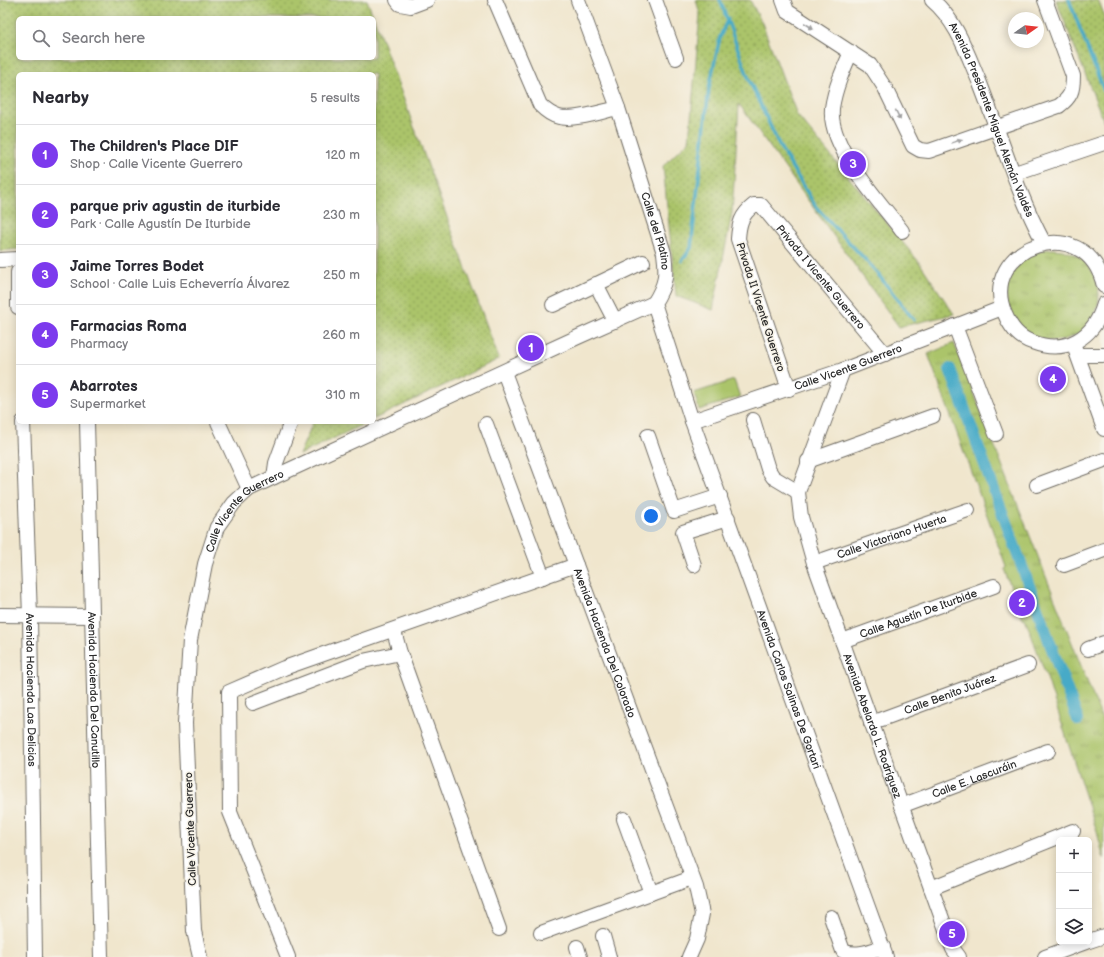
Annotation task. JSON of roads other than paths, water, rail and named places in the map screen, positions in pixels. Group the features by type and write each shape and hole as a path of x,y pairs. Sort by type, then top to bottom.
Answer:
{"street":[{"path":"397,0 400,4 412,6 427,0"},
{"path":"495,0 540,105 549,113 560,118 571,118 618,108"},
{"name":"Calle del Platino","path":"578,0 618,108 664,253 666,271 664,288 654,303"},
{"path":"655,0 676,58"},
{"path":"783,0 787,11 870,65 885,88 913,146 920,150 929,151 1059,106 1069,99 1073,89 1073,76 1045,0"},
{"name":"Avenida Presidente Miguel Alemán Valdés","path":"932,0 958,32 998,127 1031,219 1044,243"},
{"path":"850,52 836,87 832,109 836,135 846,156 902,231"},
{"path":"1015,173 1104,143"},
{"name":"Privada I Vicente Guerrero","path":"754,205 762,206 885,354"},
{"name":"Privada II Vicente Guerrero","path":"754,205 746,210 739,222 738,239 789,389"},
{"path":"1103,279 1095,264 1079,250 1059,242 1044,243 1030,247 1018,255 1009,266 1003,279 1000,293 1002,308 1008,322 1017,333 1030,342 1051,347 1075,349 1104,355"},
{"path":"0,260 16,259"},
{"path":"553,305 642,262"},
{"path":"596,284 615,321"},
{"path":"654,303 692,421"},
{"name":"Calle Vicente Guerrero","path":"200,957 194,931 185,723 190,640 205,564 217,527 234,503 249,489 654,303"},
{"path":"1075,349 1084,336 1094,327 1101,316 1104,304"},
{"name":"Calle Vicente Guerrero","path":"692,421 843,370 1002,308"},
{"path":"955,326 996,434"},
{"path":"1075,349 1098,394 1104,429"},
{"name":"Avenida Abelardo L. Rodríguez","path":"843,370 808,461 798,492 801,517 814,563 871,723 931,888 954,949 959,957"},
{"name":"Avenida Hacienda Del Colorado","path":"504,372 692,878 702,914 697,939 689,957"},
{"path":"808,461 933,416"},
{"path":"753,420 768,469 773,477 798,492"},
{"name":"Avenida Carlos Salinas De Gortari","path":"692,421 884,952"},
{"name":"Avenida Hacienda Las Delicias","path":"22,424 30,616 35,957"},
{"name":"Avenida Hacienda Del Canutillo","path":"87,424 91,616 102,957"},
{"path":"219,424 249,489"},
{"path":"274,477 276,463 290,424"},
{"path":"486,424 543,577"},
{"path":"648,436 694,565"},
{"path":"1037,485 1104,460"},
{"path":"674,511 720,496"},
{"name":"Calle Victoriano Huerta","path":"814,563 968,510"},
{"path":"683,532 728,518"},
{"path":"1064,565 1104,550"},
{"path":"288,957 230,812 229,692 284,668 576,565"},
{"name":"Calle Agustín De Iturbide","path":"842,641 994,586"},
{"path":"0,615 91,616"},
{"path":"394,630 400,654 500,929"},
{"path":"1088,649 1104,643"},
{"path":"253,703 363,661 400,654"},
{"name":"Calle Benito Juárez","path":"871,723 1028,666"},
{"name":"Calle E. Lascuráin","path":"901,806 1048,751"},
{"path":"624,819 651,893"},
{"path":"931,888 1073,831"},
{"path":"541,932 692,878"},
{"path":"831,917 843,951 855,956 884,952"},
{"path":"604,936 609,957"},
{"path":"1045,957 1082,947 1104,936"}],"waterway":[{"path":"720,0 750,82 781,149 816,207 873,268 914,320"},
{"path":"1069,0 1104,91"},
{"path":"682,261 691,248 709,88 720,37 728,18"},
{"path":"950,369 1078,720"}],"place":[{"name":"Jaime Torres Bodet","path":"853,164"},
{"name":"The Children's Place DIF","path":"531,348"},
{"name":"Farmacias Roma","path":"1053,379"},
{"name":"parque priv agustin de iturbide","path":"1022,603"},
{"name":"Abarrotes","path":"952,934"}]}
